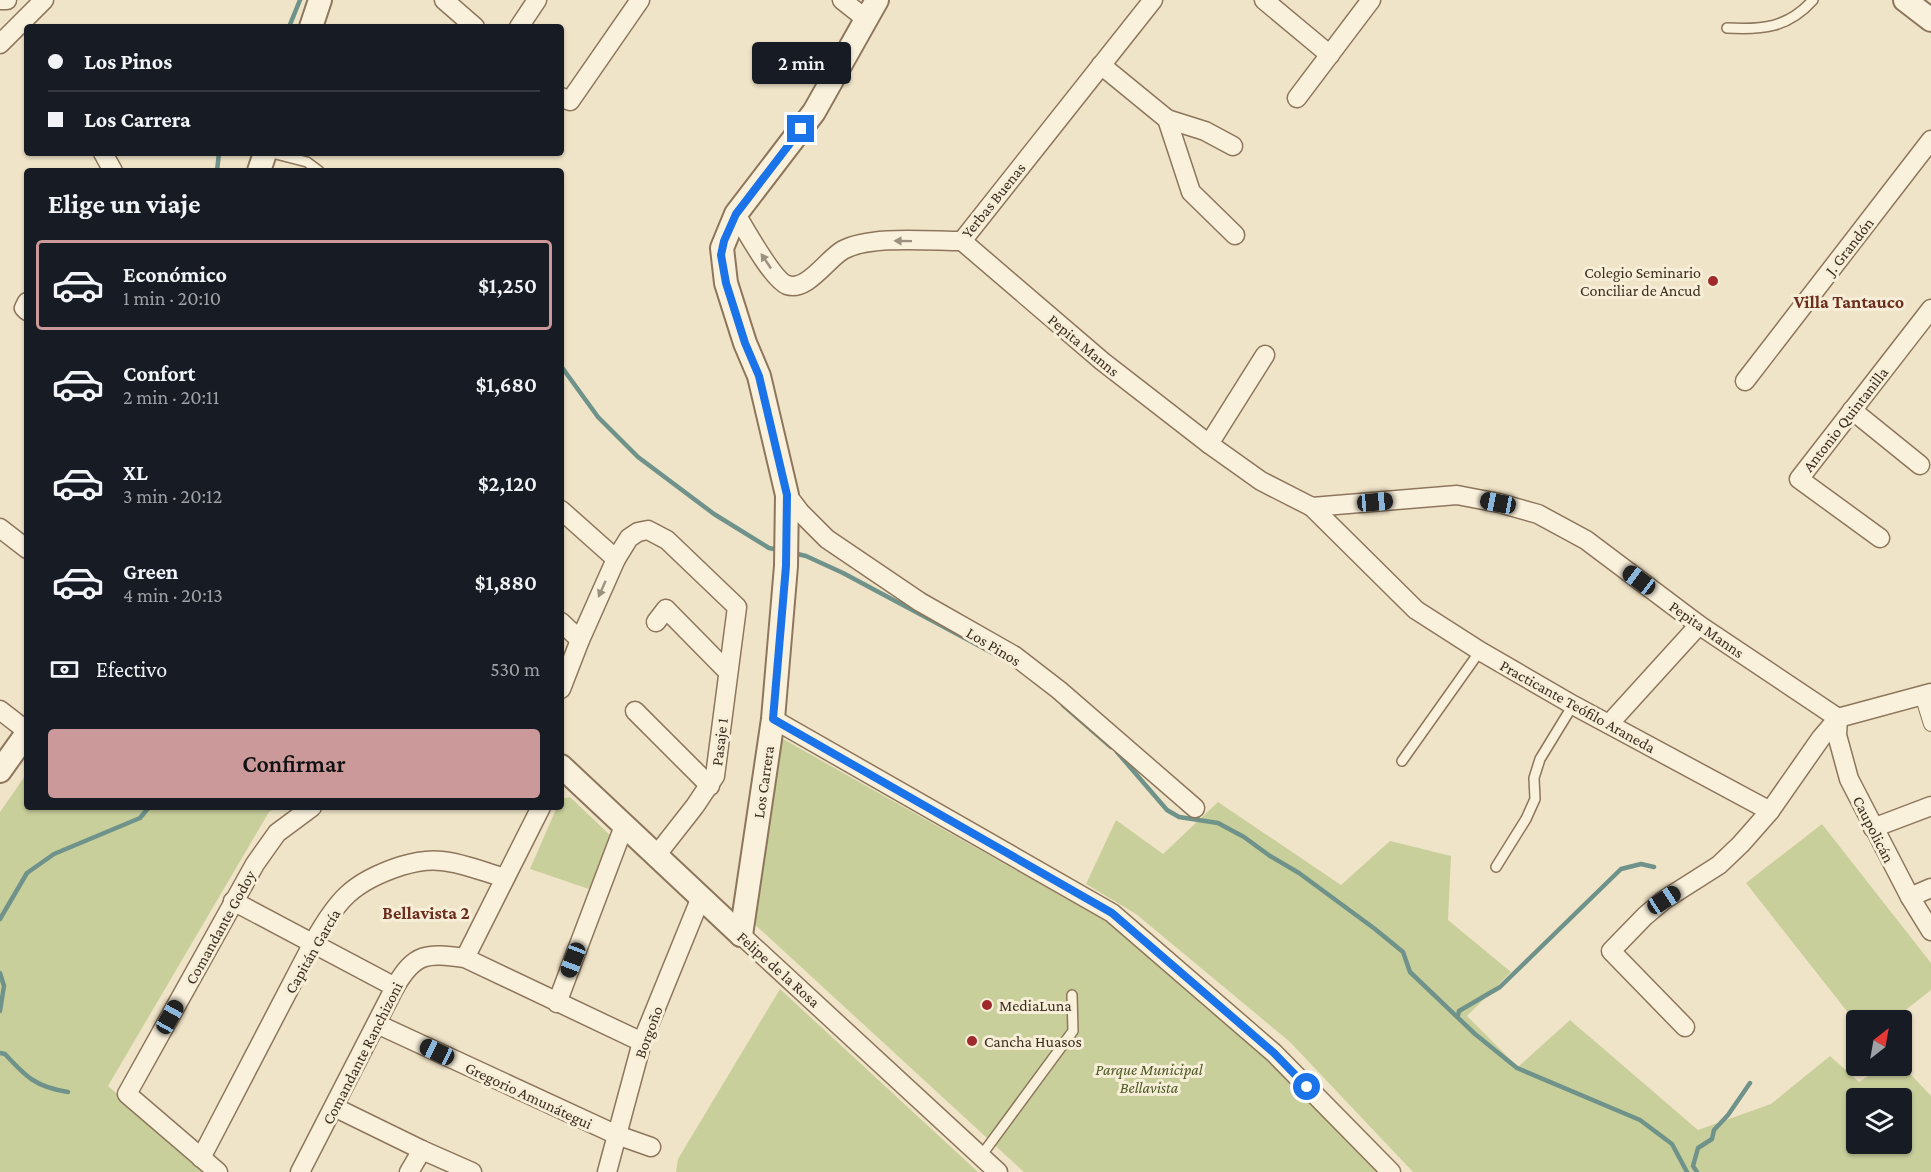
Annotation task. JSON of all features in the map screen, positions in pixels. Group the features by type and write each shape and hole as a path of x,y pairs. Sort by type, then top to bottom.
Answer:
{"street":[{"path":"0,0 7,0"},
{"path":"31,22 44,0"},
{"path":"312,24 320,0"},
{"path":"444,0 472,24"},
{"path":"521,24 537,0"},
{"path":"565,99 640,0"},
{"path":"842,0 872,9"},
{"name":"Yerbas Buenas","path":"736,214 769,266 780,281 788,286 799,285 843,250 858,245 890,240 962,242 1153,0"},
{"path":"1264,0 1330,54"},
{"path":"1297,98 1371,0"},
{"path":"1905,0 1931,20"},
{"name":"Los Carrera","path":"741,935 773,719 786,566 787,495 759,376 745,343 724,273 722,248 736,214 813,112 872,9"},
{"path":"0,44 24,27"},
{"path":"1101,64 1167,119 1205,131 1233,146"},
{"path":"1167,119 1191,192 1235,235"},
{"name":"J. Grandón","path":"1745,381 1931,140"},
{"name":"Pepita Manns","path":"962,242 1102,361 1261,481 1312,507 1457,495 1538,514 1586,540 1699,625 1838,718"},
{"name":"Antonio Quintanilla","path":"1880,538 1799,478 1931,309"},
{"path":"1209,444 1265,355"},
{"path":"1852,410 1920,465"},
{"name":"Los Pinos","path":"787,495 800,512 827,539 920,602 1015,657 1059,690 1195,808"},
{"name":"Practicante Teófilo Araneda","path":"1312,507 1416,610 1480,651 1573,705 1770,811"},
{"path":"564,513 616,559 564,681"},
{"path":"0,528 24,547"},
{"name":"Pasaje 1","path":"616,559 628,538 638,532 648,530 667,540 737,607 727,671 718,764 710,786 656,857"},
{"path":"656,622 666,609 727,671"},
{"path":"564,625 580,640"},
{"path":"1609,724 1699,625"},
{"path":"1685,1027 1611,951 1664,900 1719,865 1741,844 1770,811 1821,738 1838,718 1927,694 1931,724"},
{"path":"0,710 24,730"},
{"path":"635,711 710,786"},
{"name":"Caupolicán","path":"1838,718 1837,735 1849,779 1873,828 1931,932"},
{"path":"773,719 1112,913 1274,1053 1391,1172"},
{"path":"0,771 24,736"},
{"name":"Felipe de la Rosa","path":"564,770 998,1172"},
{"path":"1873,828 1931,806"},
{"name":"Comandante Godoy","path":"201,1158 127,1094 255,864 277,833 308,810"},
{"path":"539,810 465,958 642,1042"},
{"path":"557,1003 624,826"},
{"name":"Capitán García","path":"201,1158 313,943 327,918 345,896 367,879 415,862 440,861 461,864 505,878"},
{"path":"1910,897 1931,888"},
{"name":"Borgoño","path":"607,1172 642,1042 701,897"},
{"path":"233,901 395,987"},
{"name":"Comandante Ranchizoni","path":"300,1172 395,987 408,967 415,960 442,955 465,958"},
{"name":"Gregorio Amunátegui","path":"377,1024 617,1136 651,1147"},
{"path":"334,1107 472,1172"},
{"path":"410,1172 422,1150"},
{"path":"201,1158 218,1172"}],"lane":[{"path":"1726,28 1770,27 1801,14 1813,0"},
{"path":"284,156 307,162 315,168"},
{"path":"1402,760 1480,651"},
{"path":"1496,867 1526,819 1535,799 1534,778 1540,759 1573,705"},
{"path":"981,1156 1073,1031 1072,995"}],"green space":[{"name":"Cancha Huasos","path":"776,735 1104,920 1130,938 1267,1058 1377,1172 1024,1172 750,920"},
{"path":"24,777 24,810 272,810 108,1086 209,1172 0,1172 0,812"},
{"path":"570,797 613,838 589,889 530,869 556,810 564,810 564,798"},
{"path":"1218,802 1341,885 1390,841 1451,856 1448,920 1511,972 1467,1016 1518,1067 1570,1020 1698,1130 1771,1104 1830,1056 1846,1070 1846,1076 1852,1076 1859,1082 1868,1076 1912,1076 1931,1096 1931,1172 1413,1172 1290,1042 1136,914 1086,884 1116,820 1163,854"},
{"path":"1822,824 1931,963 1931,990 1906,1010 1846,1010 1746,883"},
{"path":"780,989 978,1172 676,1172 678,1159"}],"waterway":[{"path":"290,24 300,0"},
{"path":"217,168 219,156"},
{"path":"564,370 598,417 638,457 714,514 769,548 779,550"},
{"path":"793,553 806,556 843,573 1002,658"},
{"path":"1063,705 1111,747"},
{"path":"1117,752 1167,810 1179,817 1218,823 1244,837 1299,873 1375,929 1403,952 1410,972 1475,1034 1517,1068 1640,1120 1672,1144 1687,1172"},
{"path":"0,919 27,873 54,854 140,818 147,810"},
{"path":"1458,1015 1459,1011 1500,987 1621,869 1641,864 1654,867"},
{"path":"0,973 4,986 0,1011"},
{"path":"0,1053 5,1054 32,1080 68,1092"},
{"path":"1697,1172 1693,1166 1698,1148 1712,1139 1714,1130 1728,1115 1750,1083"}],"place":[{"name":"Colegio Seminario Conciliar de Ancud","path":"1713,281"},
{"name":"MediaLuna","path":"987,1005"},
{"name":"Cancha Huasos","path":"972,1041"}],"district":[{"name":"Villa Tantauco","path":"1849,302"},
{"name":"Bellavista 2","path":"426,913"}],"route":[{"path":"801,129 736,214 724,241 721,255 726,283 745,343 759,376 787,495 786,566 773,719 1112,913 1274,1053 1307,1087"}],"park label":[{"name":"Parque Municipal Bellavista","path":"1149,1078"}]}
